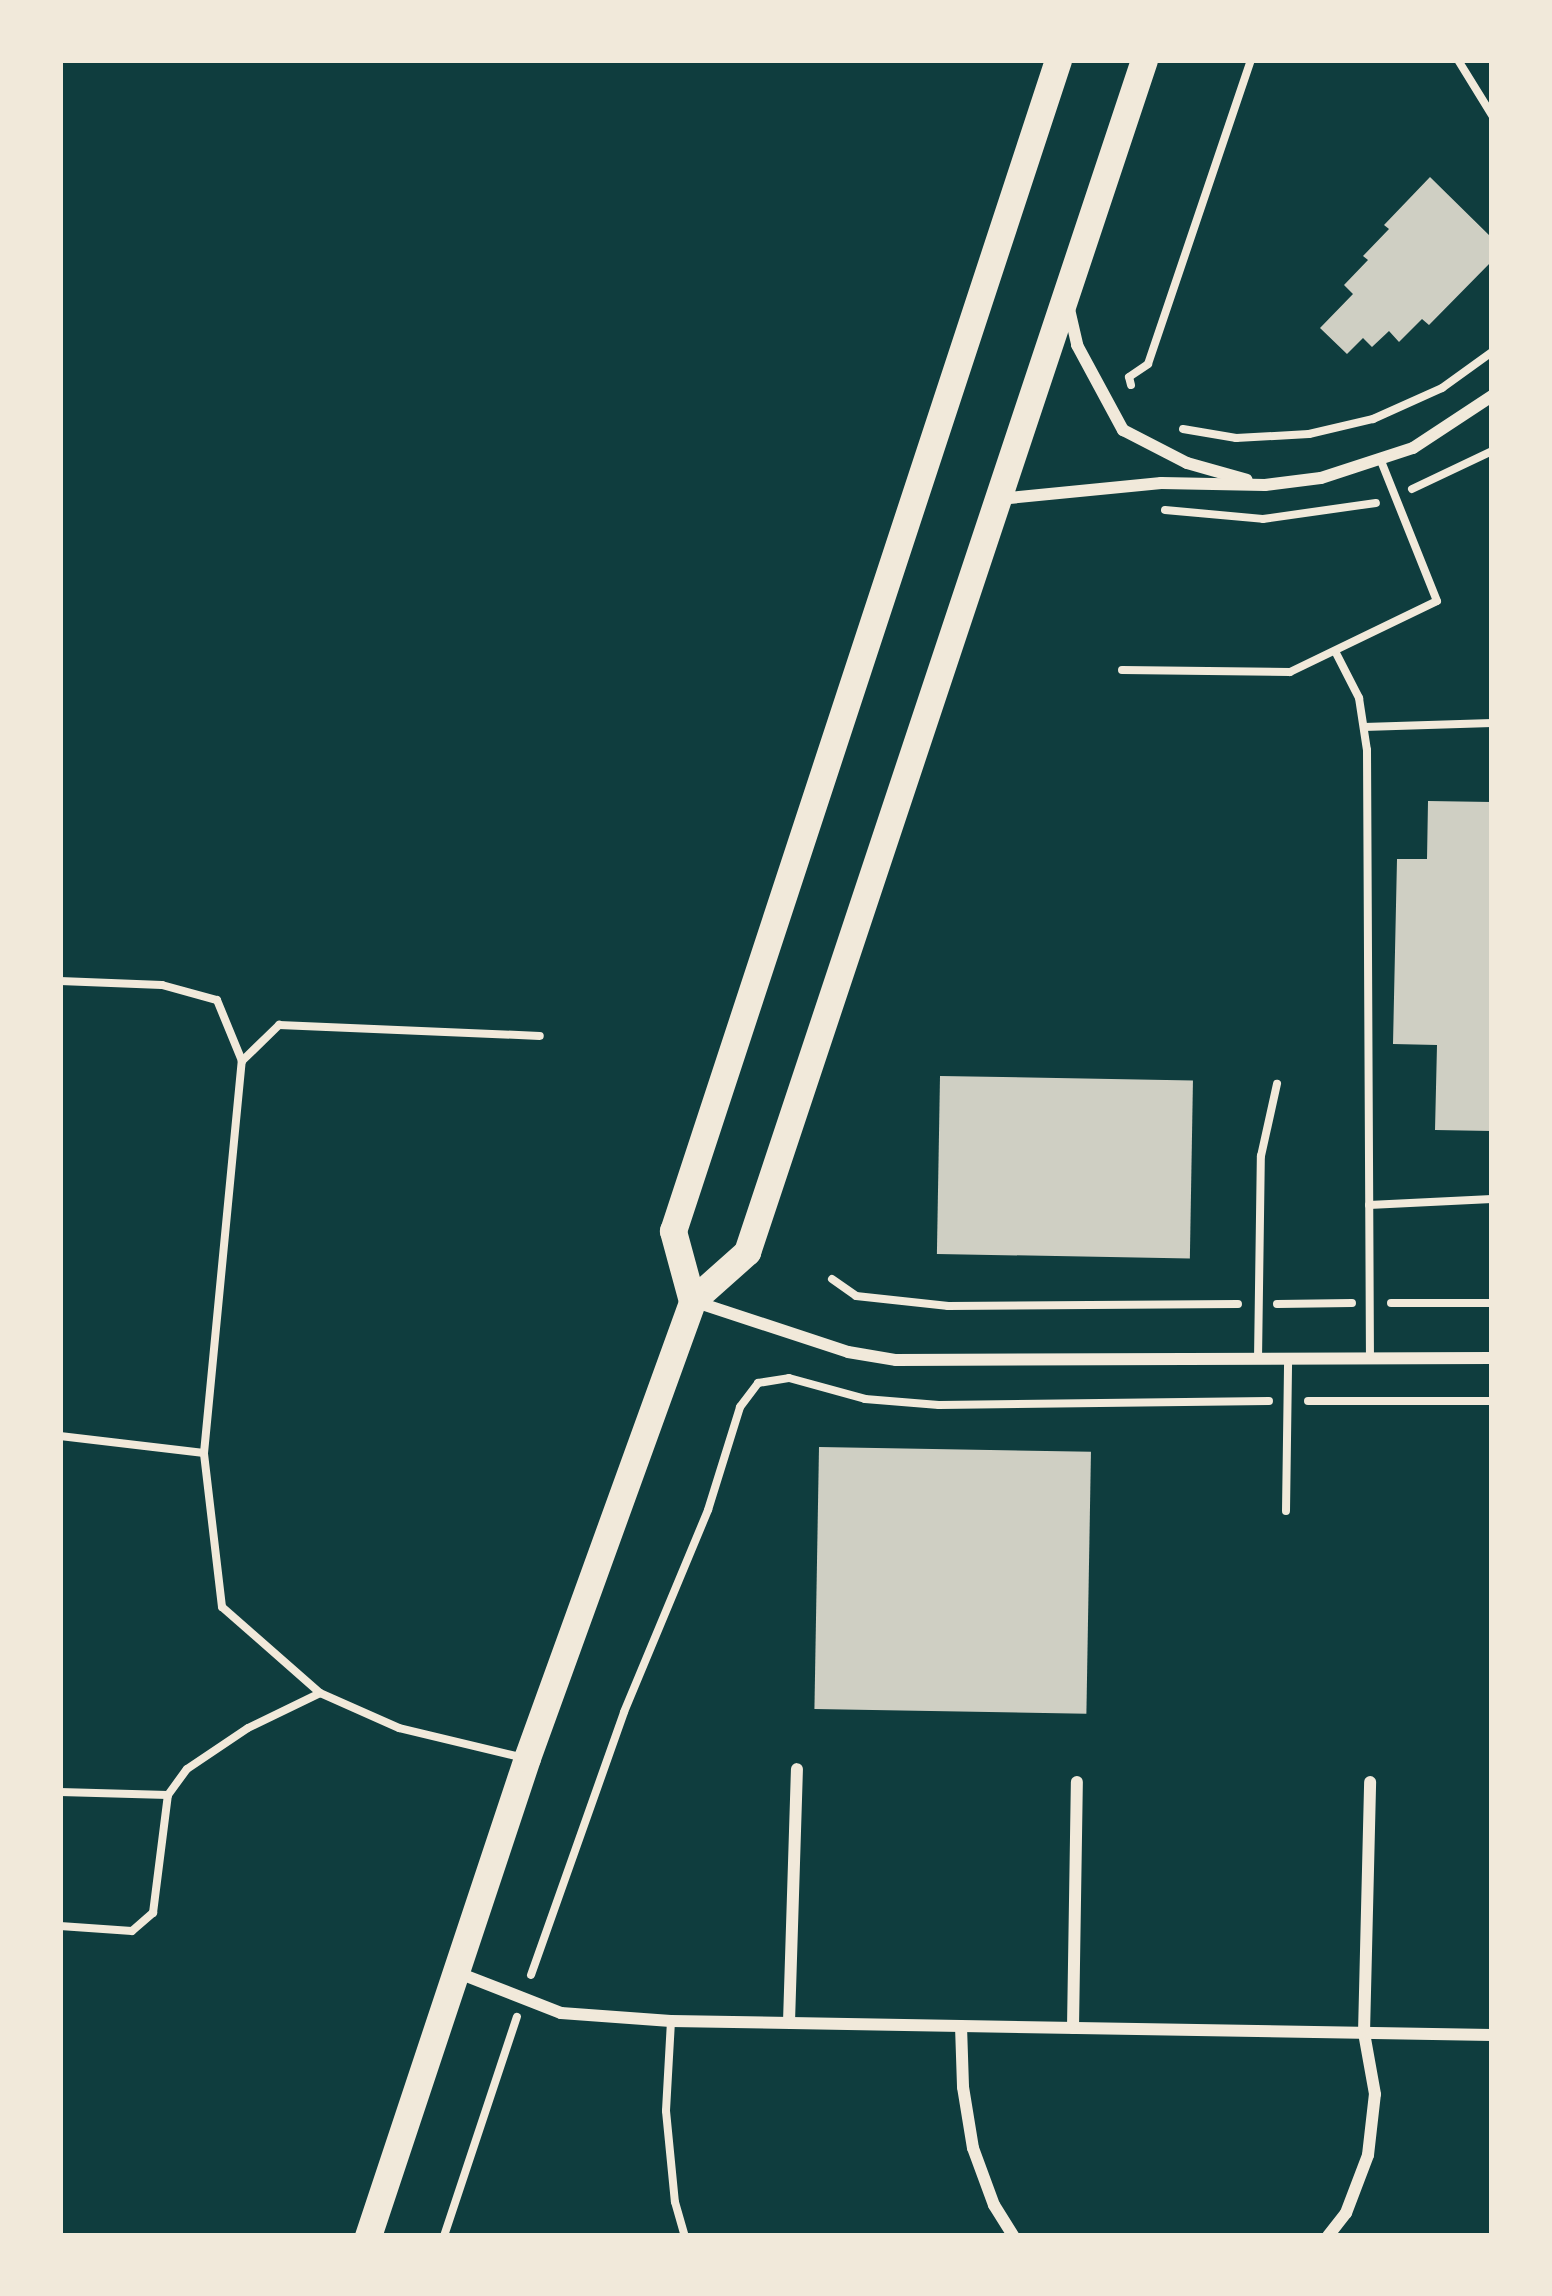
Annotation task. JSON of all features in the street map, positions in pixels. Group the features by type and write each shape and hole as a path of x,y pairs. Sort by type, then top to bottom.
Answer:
{"main road":[{"path":"692,1301 674,1231 1058,60"},
{"path":"368,2236 527,1758 692,1301 747,1252 1144,60"}],"street":[{"path":"1065,294 1077,345 1123,430 1187,463 1265,485"},
{"path":"994,500 1161,483 1265,485 1321,478 1381,461 1461,421 1492,397"},
{"path":"692,1301 848,1352 896,1360 1492,1358"},
{"path":"789,2022 797,1769"},
{"path":"1073,2028 1077,1782"},
{"path":"1328,2236 1346,2213 1368,2156 1375,2094 1364,2033 1370,1782"},
{"path":"455,1972 561,2012 671,2021 1492,2036"},
{"path":"962,2026 963,2087 974,2148 994,2205 1013,2236"}],"lane":[{"path":"1122,670 1290,672 1437,601 1381,461"},
{"path":"1335,650 1359,698 1364,727 1370,1359"},
{"path":"1364,727 1492,723"},
{"path":"60,981 162,985 217,1000 242,1061 204,1453 222,1607 320,1693 398,1728 527,1758"},
{"path":"242,1061 279,1025 540,1036"},
{"path":"1258,1360 1261,1156 1277,1084"},
{"path":"1369,1205 1492,1199"},
{"path":"1286,1511 1288,1360"},
{"path":"60,1436 204,1453"},
{"path":"60,1926 132,1931 153,1912 169,1795 187,1769 320,1693"},
{"path":"60,1792 169,1795"},
{"path":"671,2021 665,2111 675,2202 685,2236"}],"path":[{"path":"1136,402 1129,377 1148,364 1252,60"},
{"path":"1458,60 1492,116"},
{"path":"1170,427 1236,438 1309,434 1395,412 1492,352"},
{"path":"832,1279 856,1295 948,1306 1492,1303"},
{"path":"444,2236 624,1712 708,1510 740,1407 758,1382 789,1378 865,1399 939,1405 1492,1401"}],"building":[{"path":"1430,177 1492,238 1492,261 1429,325 1422,319 1399,342 1389,331 1372,347 1363,338 1347,354 1320,328 1353,294 1344,285 1389,229 1384,225"},
{"path":"1428,801 1492,802 1492,1131 1435,1130 1437,1045 1393,1044 1397,859 1427,859"},
{"path":"940,1076 1193,1080 1190,1258 937,1254"},
{"path":"819,1447 1091,1452 1086,1714 814,1709"}]}
